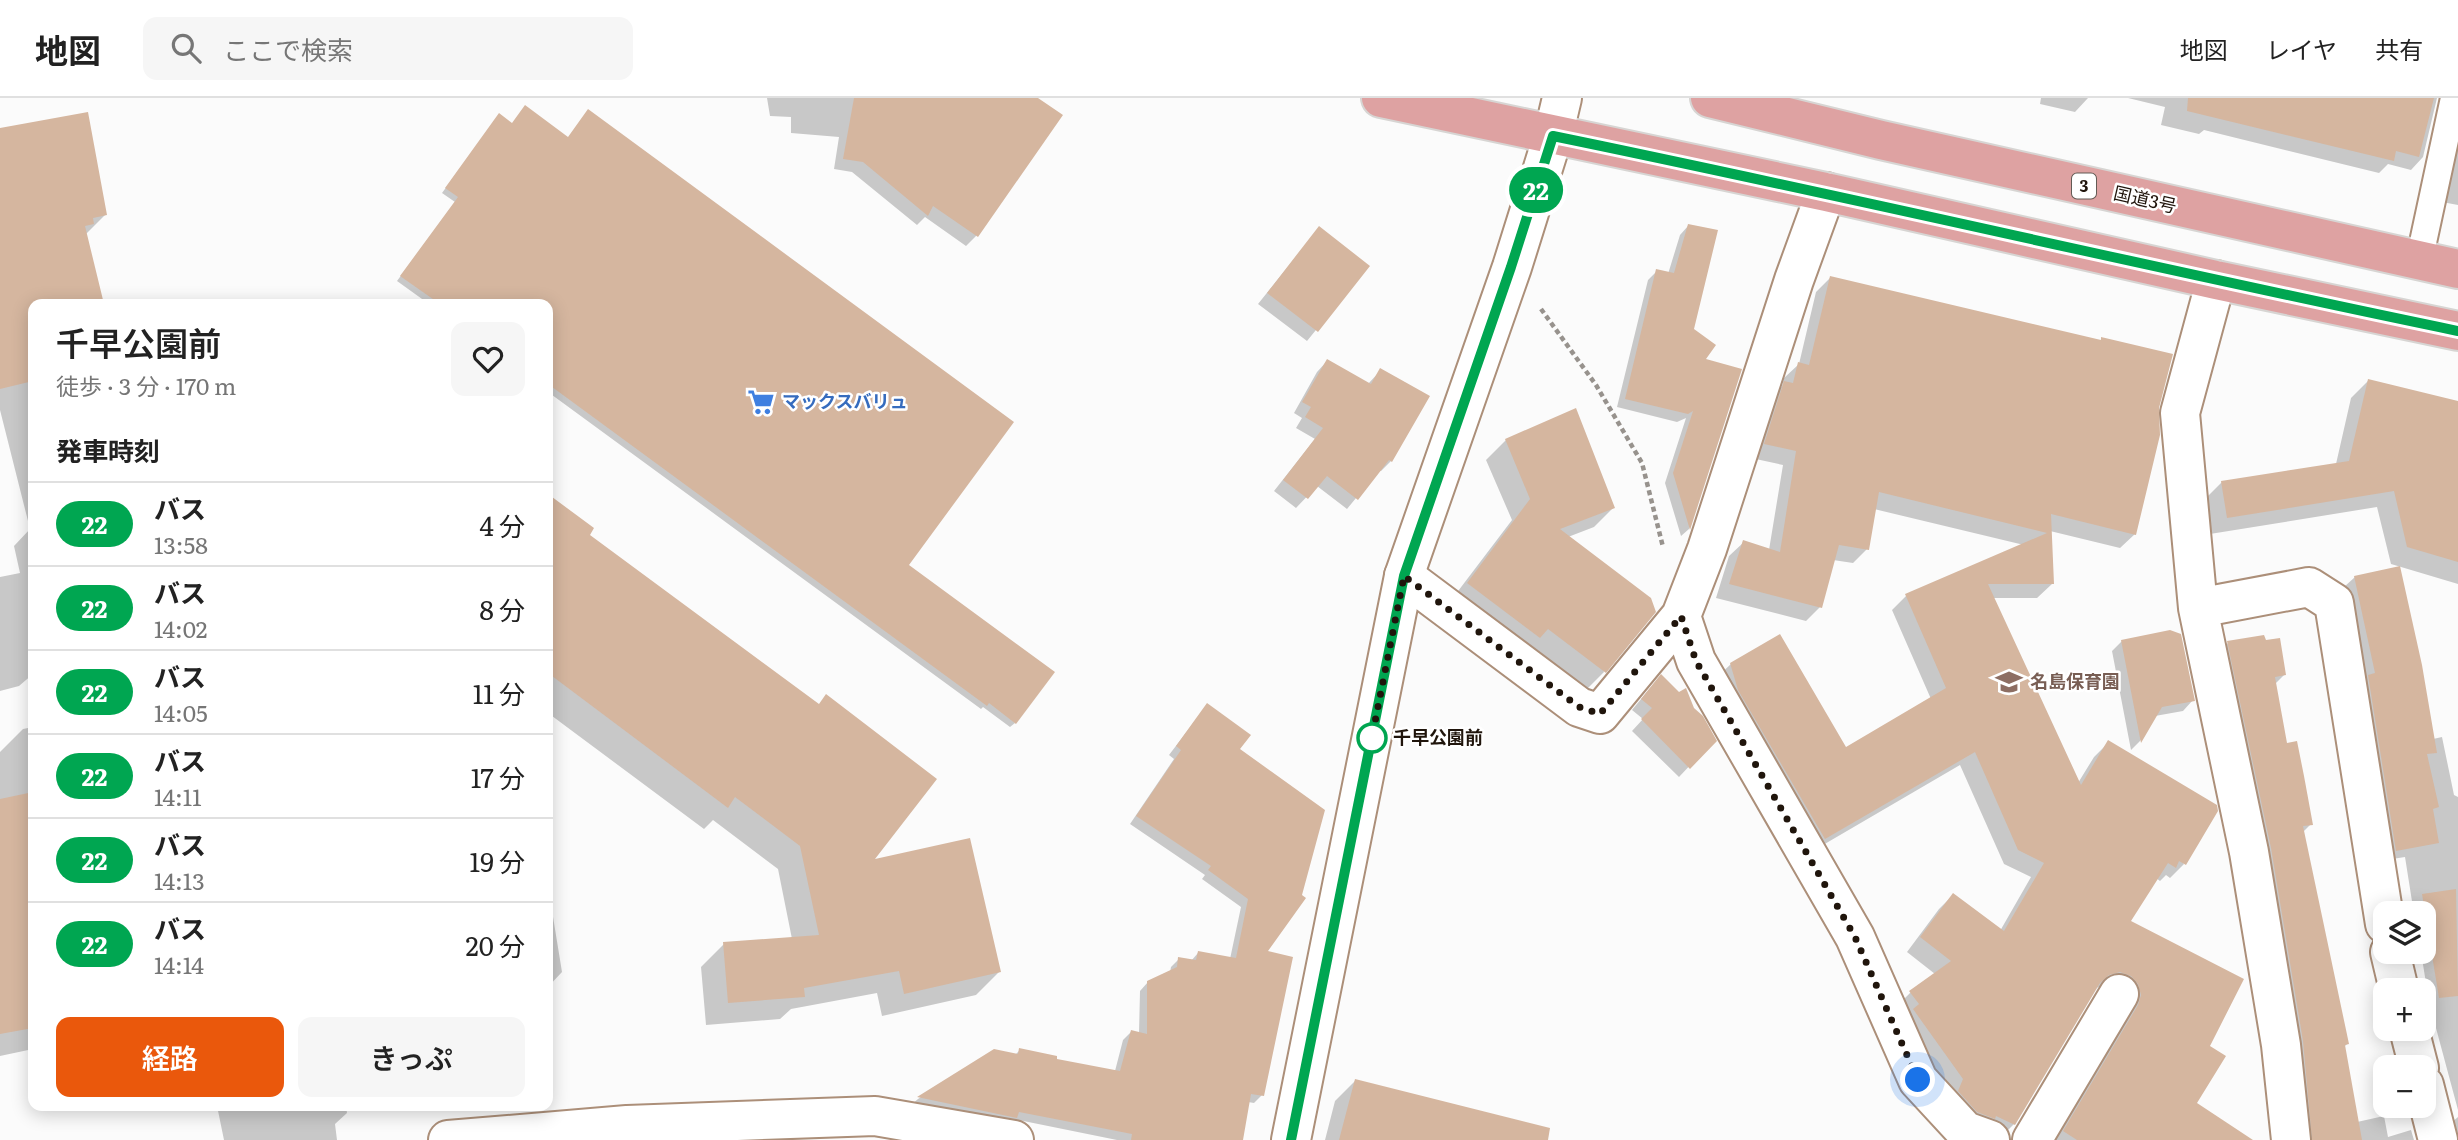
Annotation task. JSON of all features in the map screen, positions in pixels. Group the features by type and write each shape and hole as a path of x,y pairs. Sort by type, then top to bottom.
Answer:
{"highway":[{"path":"1381,98 1826,192 2216,280 2458,331"},
{"name":"国道3号","path":"1710,98 1894,144 2458,270"}],"street":[{"path":"1291,1140 1404,576 1511,267 1553,136 1562,98"},
{"path":"1404,576 1579,707 1600,714 1681,616 1707,549 1789,293 1826,192"},
{"path":"2216,280 2180,413 2198,608 2249,852 2281,1045 2291,1140"},
{"path":"2198,608 2309,587 2334,603 2381,901"},
{"path":"1681,616 1696,661 1855,937 1918,1080 1965,1131 1990,1140"},
{"path":"2032,1140 2119,994"},
{"path":"448,1140 627,1125 875,1116 1014,1140"},
{"path":"807,1140 844,1118"},
{"path":"2432,1118 2438,1140"}],"lane":[{"path":"2419,261 2455,98"}],"path":[{"path":"1511,267 1596,385 1642,463 1664,552"}],"building":[{"path":"854,98 1038,98 1063,115 978,237 933,206 928,216 863,162 843,159"},
{"path":"2188,98 2434,98 2419,157 2396,151 2394,161 2187,111"},
{"name":"マックスバリュ","path":"525,105 568,137 588,109 1014,422 909,565 1055,672 1016,724 989,703 987,706 553,388 553,299 433,299 400,276 458,197 445,188 499,113 512,123"},
{"path":"88,112 107,215 93,218 94,224 85,226 103,299 28,299 28,382 0,389 0,128"},
{"path":"1688,224 1718,230 1694,329 1716,345 1706,359 1742,369 1690,530 1673,473 1693,411 1688,414 1625,399 1656,269 1674,273"},
{"path":"1319,226 1370,266 1318,332 1267,293"},
{"path":"1830,276 2101,340 2101,337 2173,354 2159,408 2160,435 2136,535 2051,514 2054,584 1988,584 2081,785 2108,740 2217,805 2218,811 2186,865 2179,861 2176,868 2168,863 2131,921 2244,979 2210,1046 2226,1056 2197,1103 2253,1140 2077,1140 2063,1131 2138,1005 2141,995 2138,984 2131,976 2120,972 2109,975 2100,983 2015,1125 1996,1116 1995,1119 1977,1112 1958,1091 1963,1079 1913,1009 1919,1004 1909,991 1951,961 1920,937 1953,893 2004,931 2044,863 2018,850 1975,752 1825,839 1738,690 1730,663 1780,634 1846,747 1946,688 1905,594 2047,533 1879,492 1869,550 1839,545 1822,608 1729,584 1743,540 1780,552 1796,451 1764,444 1784,381 1793,383 1798,362 1809,365"},
{"path":"1327,359 1371,384 1380,368 1430,396 1392,462 1389,460 1358,500 1327,476 1308,499 1283,480 1323,428 1305,417 1311,407 1302,402"},
{"path":"2368,379 2458,401 2458,562 2407,547 2394,491 2227,518 2221,481 2349,461"},
{"path":"1576,408 1615,508 1560,529 1651,598 1656,612 1606,673 1548,629 1540,638 1467,583 1530,499 1505,439"},
{"path":"553,498 594,528 590,535 819,704 826,694 937,779 875,859 970,838 1001,972 904,994 899,971 804,988 805,997 728,1003 723,942 819,935 800,846 735,797 728,808 553,677"},
{"path":"2400,566 2422,665 2437,753 2427,754 2439,807 2433,809 2439,843 2396,851 2368,675 2375,673 2354,576"},
{"path":"2170,630 2181,634 2195,701 2162,707 2141,743 2121,640"},
{"path":"2264,635 2266,640 2280,638 2286,675 2275,677 2287,743 2297,741 2304,776 2313,825 2303,826 2349,1044 2345,1045 2362,1140 2312,1140 2303,1041 2271,848 2227,641"},
{"path":"1661,674 1679,692 1686,688 1694,708 1703,716 1717,741 1690,769 1641,719 1652,708 1641,699"},
{"path":"1207,703 1251,735 1240,749 1325,810 1302,895 1306,898 1268,951 1293,957 1264,1096 1251,1094 1243,1140 1131,1140 1132,1134 1019,1112 1017,1118 917,1097 994,1049 1018,1054 1019,1048 1057,1056 1057,1059 1120,1071 1131,1030 1147,1034 1147,981 1177,967 1178,957 1196,960 1198,951 1236,958 1248,899 1208,870 1211,866 1136,816 1181,750 1176,746"},
{"path":"28,793 28,1029 0,1034 0,799"},
{"path":"2456,889 2458,996 2439,998 2433,964 2436,964 2436,901 2423,901 2422,894"},
{"path":"1355,1079 1550,1128 1548,1140 1339,1140"}],"bus line":[{"name":"22","path":"1291,1140 1404,576 1511,267 1553,136 1826,192 2216,280 2458,331"}],"place":[{"name":"マックスバリュ","path":"761,402"},
{"name":"名島保育園","path":"2009,682"},
{"name":"千早公園前","path":"1372,738"}],"route":[{"path":"1372,738 1370,747 1404,576 1579,707 1600,714 1681,616 1696,661 1855,937 1918,1080"}]}
